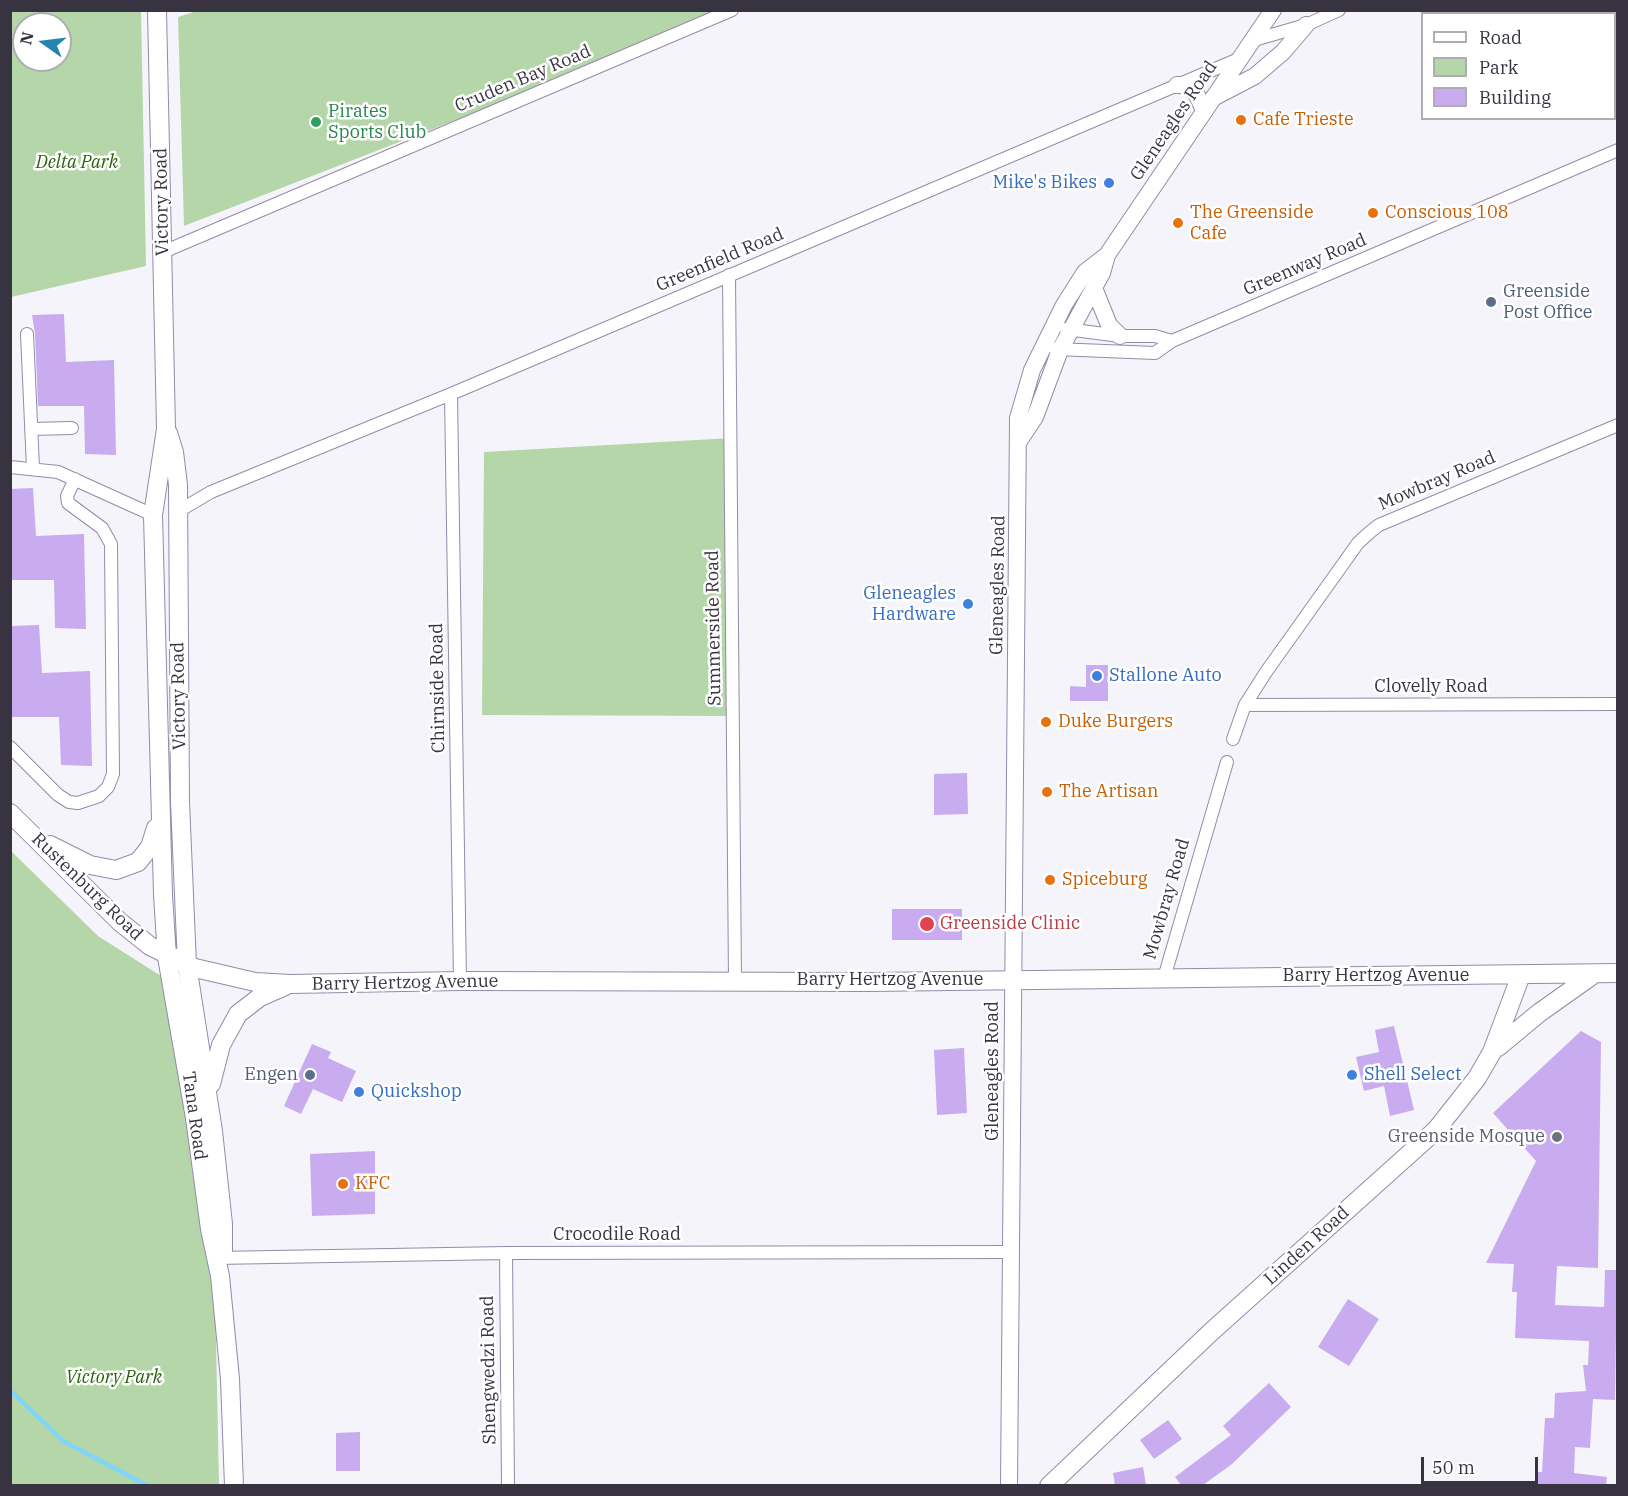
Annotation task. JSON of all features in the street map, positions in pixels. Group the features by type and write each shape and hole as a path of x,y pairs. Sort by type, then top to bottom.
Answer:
{"main road":[{"name":"Victory Road","path":"157,10 169,436 178,485 180,802 187,965"},
{"name":"Victory Road","path":"167,957 159,807 153,515 169,436"},
{"path":"153,515 162,521 169,532 178,596"},
{"path":"35,837 90,865 110,871 123,869 138,862 150,847 155,834 159,807"},
{"name":"Rustenburg Road","path":"10,813 120,922 167,957"},
{"name":"Barry Hertzog Avenue","path":"167,957 236,979 290,984 1617,973"},
{"name":"Tana Road","path":"167,957 219,1257 230,1379 234,1485"},
{"name":"Tana Road","path":"187,965 209,1103 222,1213 219,1257"},
{"path":"1492,1052 1535,1015 1593,974"},
{"name":"Linden Road","path":"1049,1485 1211,1332 1436,1130 1476,1078 1492,1052 1521,975"},
{"path":"209,1103 213,1066 230,1025 253,1002 290,984"}],"street":[{"name":"Cruden Bay Road","path":"163,252 732,10"},
{"name":"Gleneagles Road","path":"1019,441 1035,417 1060,350 1094,288 1107,255 1273,10"},
{"path":"1254,40 1308,19 1339,10"},
{"path":"1177,85 1191,86 1208,104 1255,76 1283,52 1308,19"},
{"name":"Greenfield Road","path":"177,512 211,492 451,394 1241,57"},
{"name":"Greenway Road","path":"1043,345 1060,350 1155,353 1172,341 1617,150"},
{"name":"Gleneagles Road","path":"1009,1485 1012,979 1020,406 1053,325 1085,272 1107,255"},
{"name":"Summerside Road","path":"729,275 735,980"},
{"path":"1094,288 1106,318 1120,336"},
{"path":"1053,325 1070,330 1120,336 1155,336 1172,341"},
{"path":"27,334 33,468"},
{"name":"Chirnside Road","path":"451,394 460,981"},
{"name":"Mowbray Road","path":"1233,739 1245,705 1358,543 1370,532 1379,525 1617,424"},
{"path":"31,429 72,428"},
{"path":"10,467 58,472 153,515"},
{"path":"10,747 58,795 69,801 78,803 99,795 108,787 113,774 111,544 102,528 68,503 67,496 75,479"},
{"path":"178,485 189,491 211,492"},
{"name":"Clovelly Road","path":"1245,705 1617,704"},
{"name":"Mowbray Road","path":"1164,978 1227,762"},
{"name":"Crocodile Road","path":"219,1257 506,1253 1011,1252"},
{"name":"Shengwedzi Road","path":"506,1253 508,1485"}],"green space":[{"name":"Pirates Sports Club","path":"200,10 735,11 184,226 178,17"},
{"name":"Delta Park","path":"10,11 141,11 146,266 11,297"},
{"path":"732,438 729,716 482,715 484,452"},
{"name":"Victory Park","path":"10,850 98,936 180,988 214,1247 219,1485 11,1485"}],"building":[{"path":"64,314 66,362 114,360 116,455 85,454 84,406 38,406 32,315"},
{"path":"33,488 36,536 84,534 86,629 55,628 54,580 10,580 10,489"},
{"path":"39,625 42,673 90,671 92,766 61,765 59,717 10,717 10,626"},
{"name":"Stallone Auto","path":"1086,665 1108,665 1108,701 1070,701 1070,686 1086,687"},
{"path":"967,773 968,814 934,815 934,774"},
{"name":"Greenside Clinic","path":"892,909 962,909 962,940 892,940"},
{"path":"1394,1026 1414,1110 1390,1116 1384,1086 1364,1091 1356,1057 1379,1052 1375,1030"},
{"name":"Greenside Mosque","path":"1581,1031 1601,1042 1598,1268 1557,1266 1555,1305 1604,1307 1605,1270 1617,1270 1615,1400 1593,1399 1590,1448 1575,1447 1574,1473 1607,1477 1606,1485 1534,1485 1536,1472 1542,1472 1545,1418 1554,1418 1555,1393 1586,1391 1583,1365 1588,1365 1589,1341 1515,1338 1517,1292 1512,1292 1514,1264 1486,1263 1536,1161 1493,1113"},
{"path":"312,1044 331,1052 328,1058 356,1071 342,1102 313,1089 301,1114 284,1106"},
{"path":"964,1048 967,1113 937,1115 934,1050"},
{"name":"KFC","path":"375,1151 375,1214 312,1216 310,1154"},
{"path":"1348,1299 1379,1319 1349,1366 1318,1347"},
{"path":"1269,1383 1291,1407 1232,1464 1203,1485 1181,1485 1175,1477 1231,1435 1223,1426"},
{"path":"1168,1420 1182,1439 1154,1459 1140,1440"},
{"path":"360,1432 360,1471 336,1471 336,1433"},
{"path":"1143,1467 1146,1485 1115,1485 1113,1473"}],"waterway":[{"path":"10,1390 63,1441 148,1486"}],"place":[{"name":"Cafe Trieste","path":"1241,120"},
{"name":"Pirates Sports Club","path":"316,122"},
{"name":"Mike's Bikes","path":"1109,183"},
{"name":"Conscious 108","path":"1373,213"},
{"name":"The Greenside Cafe","path":"1178,223"},
{"name":"Greenside Post Office","path":"1491,302"},
{"name":"Gleneagles Hardware","path":"968,604"},
{"name":"Stallone Auto","path":"1097,676"},
{"name":"Duke Burgers","path":"1046,722"},
{"name":"The Artisan","path":"1047,792"},
{"name":"Spiceburg","path":"1050,880"},
{"name":"Greenside Clinic","path":"927,924"},
{"name":"Engen","path":"310,1075"},
{"name":"Shell Select","path":"1352,1075"},
{"name":"Quickshop","path":"359,1092"},
{"name":"Greenside Mosque","path":"1557,1137"},
{"name":"KFC","path":"343,1184"}]}
